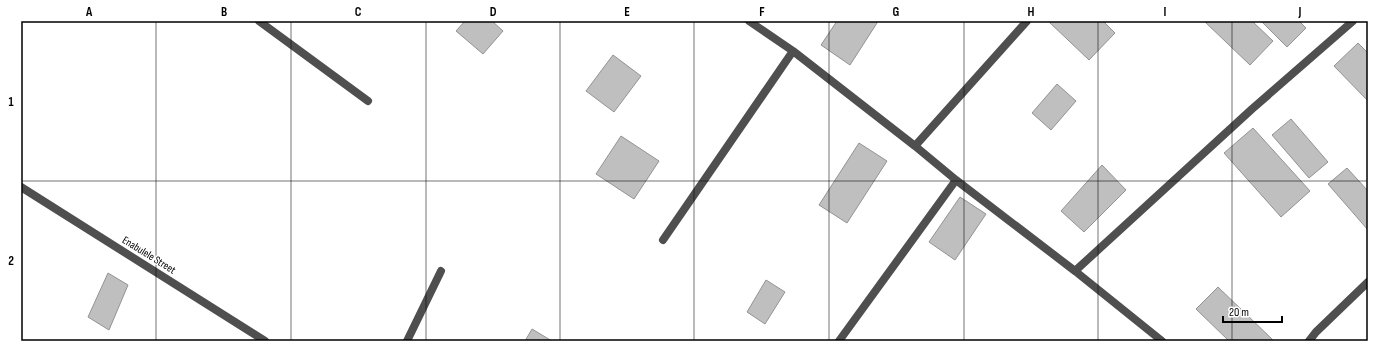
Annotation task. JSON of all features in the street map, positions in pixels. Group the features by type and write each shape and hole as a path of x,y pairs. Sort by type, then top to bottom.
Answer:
{"street":[{"path":"259,21 368,101"},
{"path":"749,21 915,146 956,180 1075,271 1162,341"},
{"path":"915,146 1027,21"},
{"path":"1075,271 1252,109 1353,21"},
{"path":"663,240 792,52"},
{"path":"839,341 956,180"},
{"name":"Enabulele Street","path":"21,187 265,341"},
{"path":"407,341 441,271"},
{"path":"1309,341 1316,332 1368,282"}],"building":[{"path":"465,21 492,21 503,31 483,54 456,31"},
{"path":"837,21 875,21 877,23 850,65 821,45"},
{"path":"1048,21 1103,21 1115,33 1089,60"},
{"path":"1204,21 1252,21 1273,41 1250,65"},
{"path":"1261,21 1299,21 1306,28 1287,47"},
{"path":"1358,43 1368,53 1368,101 1334,66"},
{"path":"613,55 641,76 614,112 586,91"},
{"path":"1057,84 1076,101 1051,130 1032,113"},
{"path":"1291,119 1328,162 1309,178 1272,135"},
{"path":"1253,128 1310,191 1281,217 1224,153"},
{"path":"621,136 659,161 634,199 596,174"},
{"path":"859,143 887,161 847,223 819,205"},
{"path":"1102,165 1126,190 1084,232 1061,211"},
{"path":"1347,168 1368,191 1368,230 1328,184"},
{"path":"960,197 986,214 955,260 929,242"},
{"path":"108,273 128,285 109,330 88,317"},
{"path":"766,280 785,292 765,324 747,312"},
{"path":"1218,287 1274,341 1229,341 1196,309"},
{"path":"532,329 552,341 525,341"}]}
